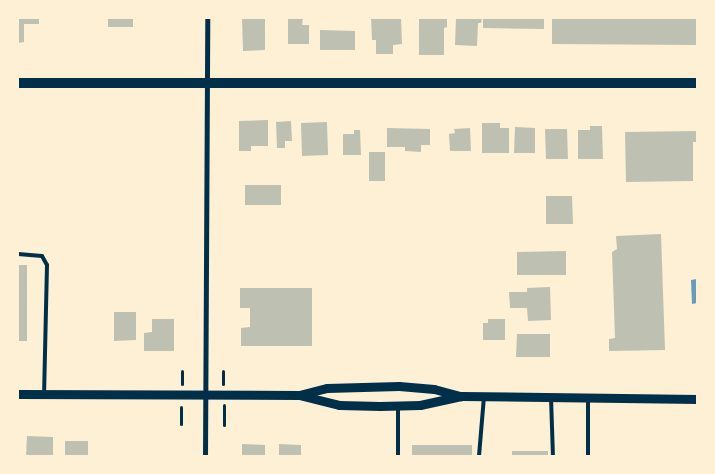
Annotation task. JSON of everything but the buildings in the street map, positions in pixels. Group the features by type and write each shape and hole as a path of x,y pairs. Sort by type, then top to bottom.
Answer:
{"main road":[{"path":"18,83 698,83"}],"street":[{"path":"205,456 207,18"},
{"path":"18,394 299,395 327,388 399,386 434,389 461,396 698,399"},
{"path":"299,395 338,405 398,406 420,406 461,396"}],"lane":[{"path":"18,254 42,256 46,265 44,394"},
{"path":"479,456 484,397"},
{"path":"551,397 553,456"},
{"path":"588,398 588,456"},
{"path":"398,406 398,456"}],"water":[{"path":"697,279 697,303 692,304 691,280"}]}
